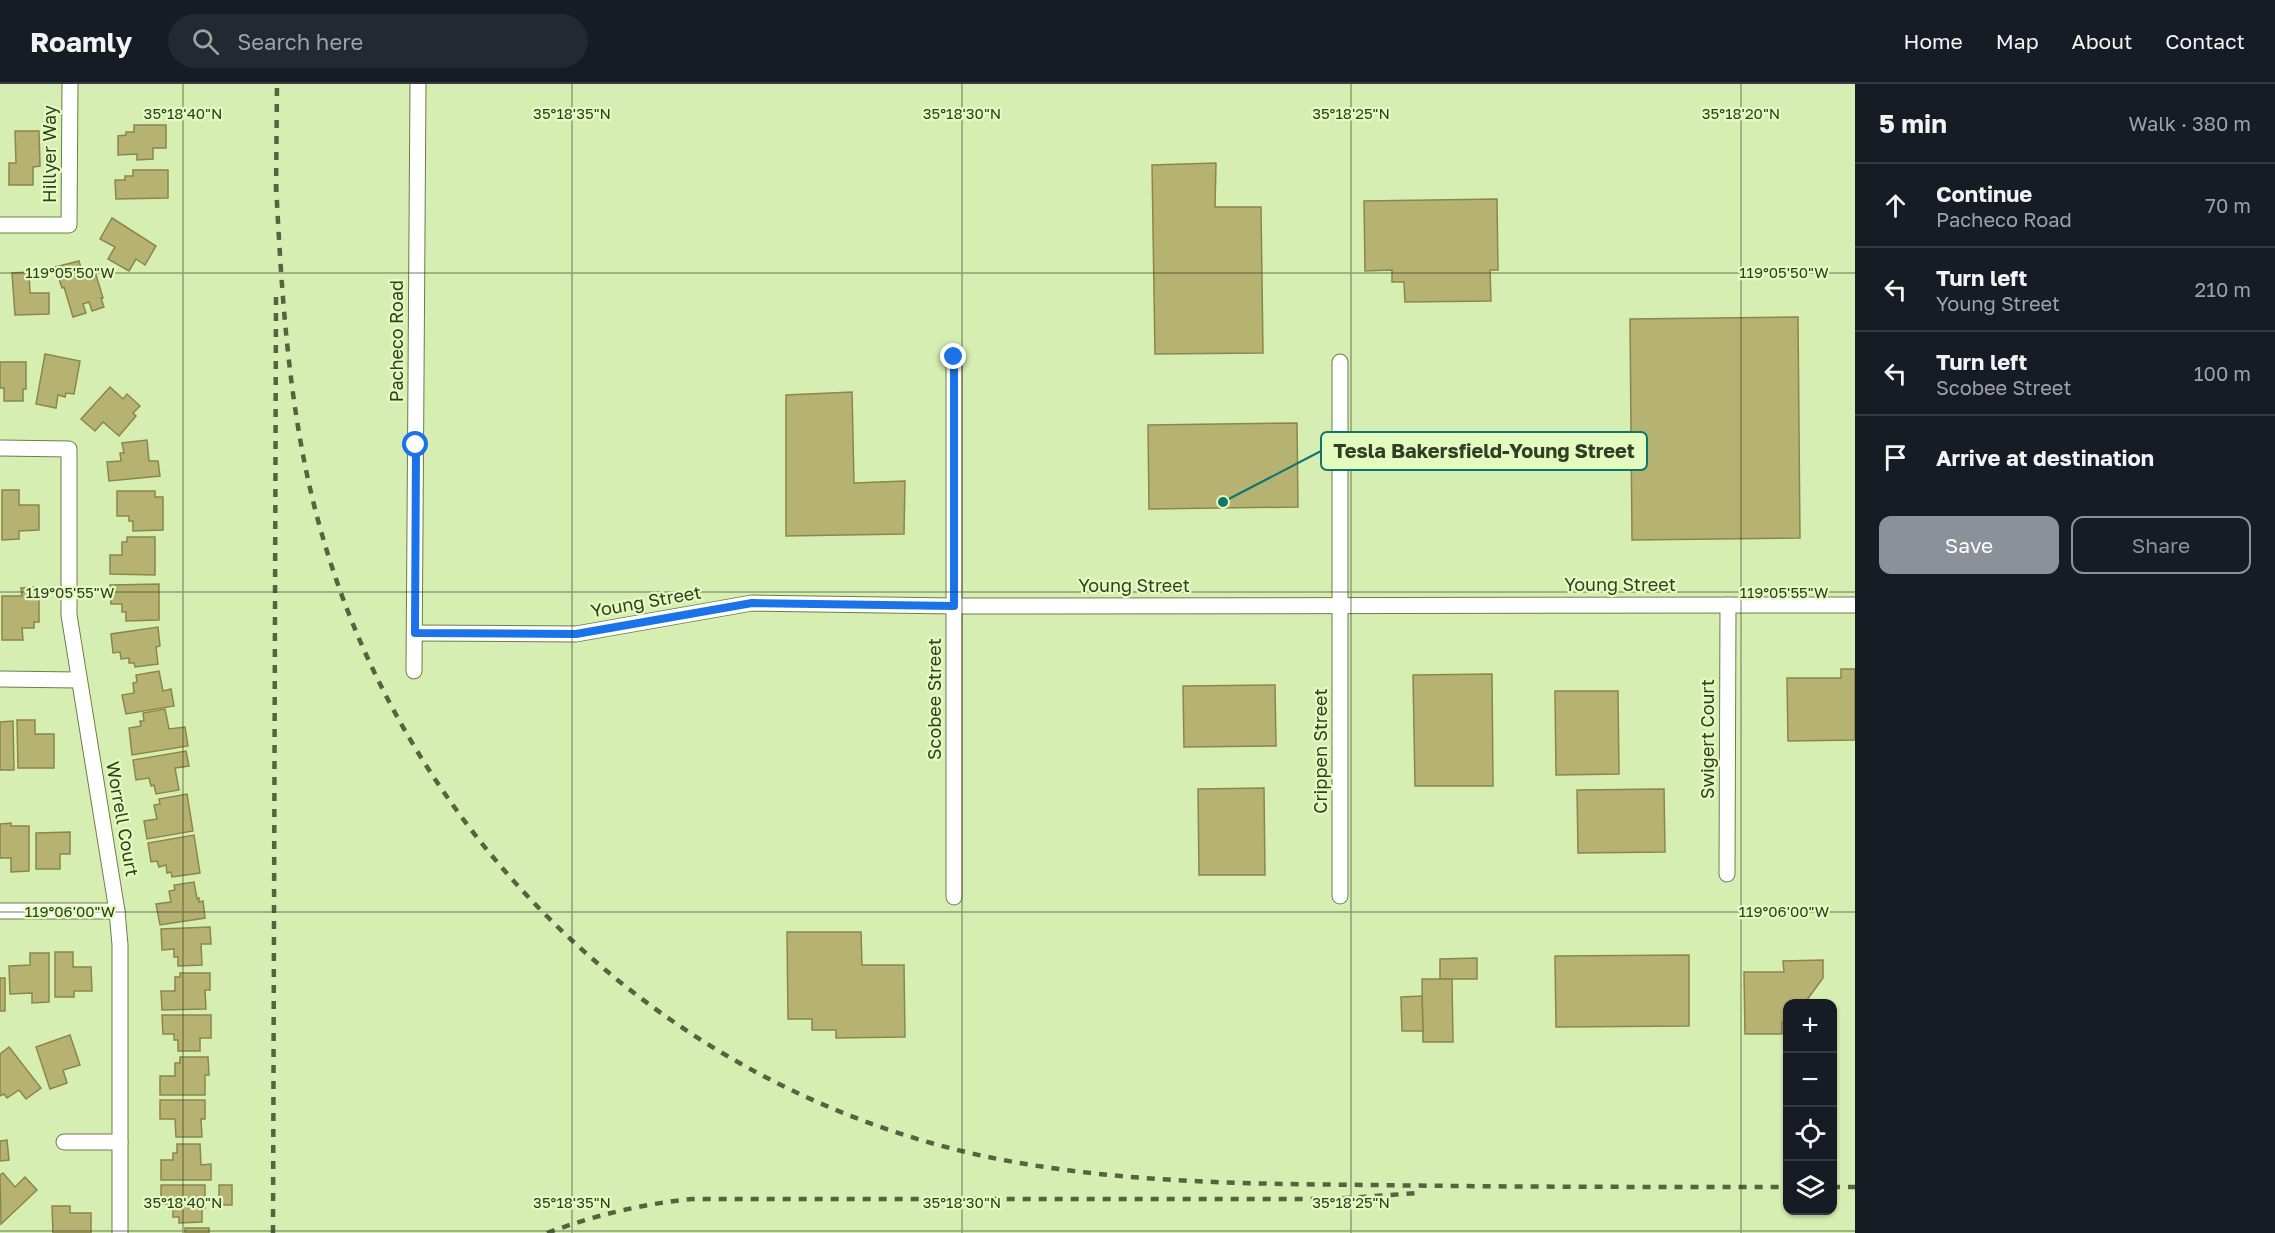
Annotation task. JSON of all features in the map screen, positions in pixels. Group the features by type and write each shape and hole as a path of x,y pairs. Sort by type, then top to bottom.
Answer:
{"street":[{"name":"Hillyer Way","path":"0,225 69,225 70,84"},
{"name":"Pacheco Road","path":"414,671 418,84"},
{"name":"Scobee Street","path":"954,357 954,897"},
{"name":"Crippen Street","path":"1340,362 1342,606 1340,896"},
{"name":"Worrell Court","path":"0,448 69,449 69,615 117,911 120,945 120,1233"},
{"name":"Young Street","path":"415,633 576,634 752,603 954,606 1855,605"},
{"name":"Swigert Court","path":"1728,605 1728,874"},
{"path":"0,680 78,680"},
{"path":"0,910 117,911"},
{"path":"64,1142 120,1142"}],"building":[{"path":"134,125 166,125 166,148 153,148 153,159 137,160 137,154 118,155 118,136 126,135 126,132 134,132"},
{"path":"15,131 39,131 40,166 33,167 33,185 9,185 9,163 16,163"},
{"path":"1216,163 1215,207 1261,207 1263,353 1155,354 1152,165"},
{"path":"133,170 168,170 168,198 116,199 115,180 125,180 125,176 133,176"},
{"path":"1497,199 1498,270 1490,270 1491,301 1405,302 1404,282 1392,282 1392,270 1365,271 1364,201"},
{"path":"112,218 156,246 145,265 136,259 129,271 108,259 115,247 100,239"},
{"path":"79,261 84,278 96,275 104,307 92,311 89,302 83,304 86,313 73,317 55,267"},
{"path":"29,272 30,293 49,293 49,314 15,315 12,273"},
{"path":"1798,317 1800,538 1632,540 1630,319"},
{"path":"45,354 80,361 74,394 66,393 65,397 58,395 56,408 36,404"},
{"path":"0,362 26,362 26,389 23,389 23,401 4,401 4,388 0,388"},
{"path":"110,387 123,399 127,394 140,406 133,413 136,416 119,436 103,422 95,431 81,419"},
{"path":"852,392 854,483 905,481 904,534 786,536 786,395"},
{"path":"1297,423 1298,507 1149,509 1148,425"},
{"path":"147,440 149,461 158,461 160,476 109,481 107,462 121,461 120,453 124,453 122,443"},
{"path":"2,490 19,490 19,505 39,505 39,530 19,531 19,539 2,540"},
{"path":"117,491 155,491 155,497 163,497 163,530 133,531 133,521 129,521 129,516 117,516"},
{"path":"127,537 155,537 155,575 110,574 110,555 122,555 122,542 127,542"},
{"path":"159,584 159,620 126,621 126,612 122,612 122,604 111,604 110,585"},
{"path":"34,587 34,599 39,599 39,622 34,622 34,628 22,628 23,640 2,640 2,596 22,596 21,588"},
{"path":"158,627 160,646 156,647 158,664 135,667 134,663 129,663 129,658 121,659 120,652 113,653 111,634"},
{"path":"1841,669 1855,669 1855,740 1788,741 1787,678 1841,678"},
{"path":"159,671 163,691 171,689 174,706 126,714 122,695 134,693 133,683 137,682 136,675"},
{"path":"1492,674 1493,786 1415,786 1413,675"},
{"path":"1275,685 1276,746 1184,747 1183,686"},
{"path":"1555,691 1618,691 1619,774 1556,775"},
{"path":"165,709 169,729 185,727 188,746 132,755 129,728 141,726 140,721 144,721 143,713"},
{"path":"17,720 35,720 35,734 54,734 54,768 18,768"},
{"path":"13,721 14,770 0,770 0,722"},
{"path":"186,751 189,766 175,768 179,790 156,794 149,778 136,780 133,760"},
{"path":"1264,788 1265,875 1199,875 1198,789"},
{"path":"1664,789 1665,852 1578,853 1577,790"},
{"path":"187,794 193,831 147,839 144,821 157,819 154,805 160,804 159,799"},
{"path":"11,823 11,826 29,826 29,871 11,872 11,858 0,858 0,824"},
{"path":"70,832 70,854 60,854 60,869 36,869 36,833"},
{"path":"194,835 200,873 172,877 171,872 167,873 166,865 159,867 157,861 151,862 148,843"},
{"path":"194,882 197,899 199,898 199,902 203,901 205,918 160,925 156,904 171,902 169,891 175,890 174,885"},
{"path":"210,927 211,944 201,944 202,965 178,966 178,957 174,957 174,949 162,950 161,929"},
{"path":"787,932 861,932 862,965 904,965 905,1037 836,1038 836,1030 812,1030 812,1019 788,1019"},
{"path":"55,952 73,952 73,967 91,967 92,991 74,991 74,997 55,997"},
{"path":"30,953 49,953 49,1002 32,1003 32,993 10,994 9,966 30,965"},
{"path":"1689,955 1689,1026 1556,1027 1555,956"},
{"path":"1477,958 1477,979 1440,979 1440,959"},
{"path":"1823,960 1823,978 1808,999 1783,999 1782,1034 1745,1034 1744,972 1784,972 1783,961"},
{"path":"180,973 210,973 210,990 205,990 206,1009 162,1010 161,991 175,991 175,977 180,977"},
{"path":"0,978 5,978 5,1011 0,1011"},
{"path":"1422,979 1452,979 1453,1042 1423,1042"},
{"path":"1422,996 1423,1031 1402,1031 1401,997"},
{"path":"162,1015 211,1015 211,1038 200,1038 200,1051 178,1051 178,1040 174,1040 174,1034 163,1034"},
{"path":"70,1035 80,1065 63,1070 67,1083 50,1089 36,1047"},
{"path":"9,1047 41,1088 26,1099 19,1090 7,1098 4,1094 0,1096 0,1054"},
{"path":"180,1057 208,1057 209,1075 205,1075 205,1095 160,1095 160,1076 175,1076 175,1063 180,1063"},
{"path":"160,1100 205,1100 205,1119 201,1119 202,1137 176,1137 175,1119 160,1119"},
{"path":"7,1140 9,1160 0,1161 0,1141"},
{"path":"177,1144 200,1144 201,1165 211,1164 211,1180 161,1180 161,1160 173,1160 173,1153 177,1153"},
{"path":"3,1173 15,1187 25,1177 37,1190 1,1224 0,1175"},
{"path":"161,1185 205,1185 205,1208 202,1208 202,1222 179,1223 179,1217 173,1217 173,1204 161,1204"},
{"path":"219,1185 232,1185 232,1205 219,1205"},
{"path":"52,1206 70,1206 70,1213 91,1213 91,1233 53,1233"},
{"path":"185,1228 209,1228 209,1233 185,1233"}],"railway":[{"path":"276,192 277,84"},
{"path":"276,184 284,315 301,446 321,531 363,648 421,758 493,857 578,946 673,1022 779,1084 893,1131 1014,1162 1058,1169 1148,1178 1283,1184 1783,1187"},
{"path":"273,1233 276,294"},
{"path":"1837,1187 1855,1187"},
{"path":"547,1233 619,1211 692,1199 1333,1199 1418,1193"}],"place":[{"name":"Tesla Bakersfield-Young Street","path":"1223,502"}],"route":[{"path":"416,445 415,633 576,634 752,603 954,606 954,357"}]}
